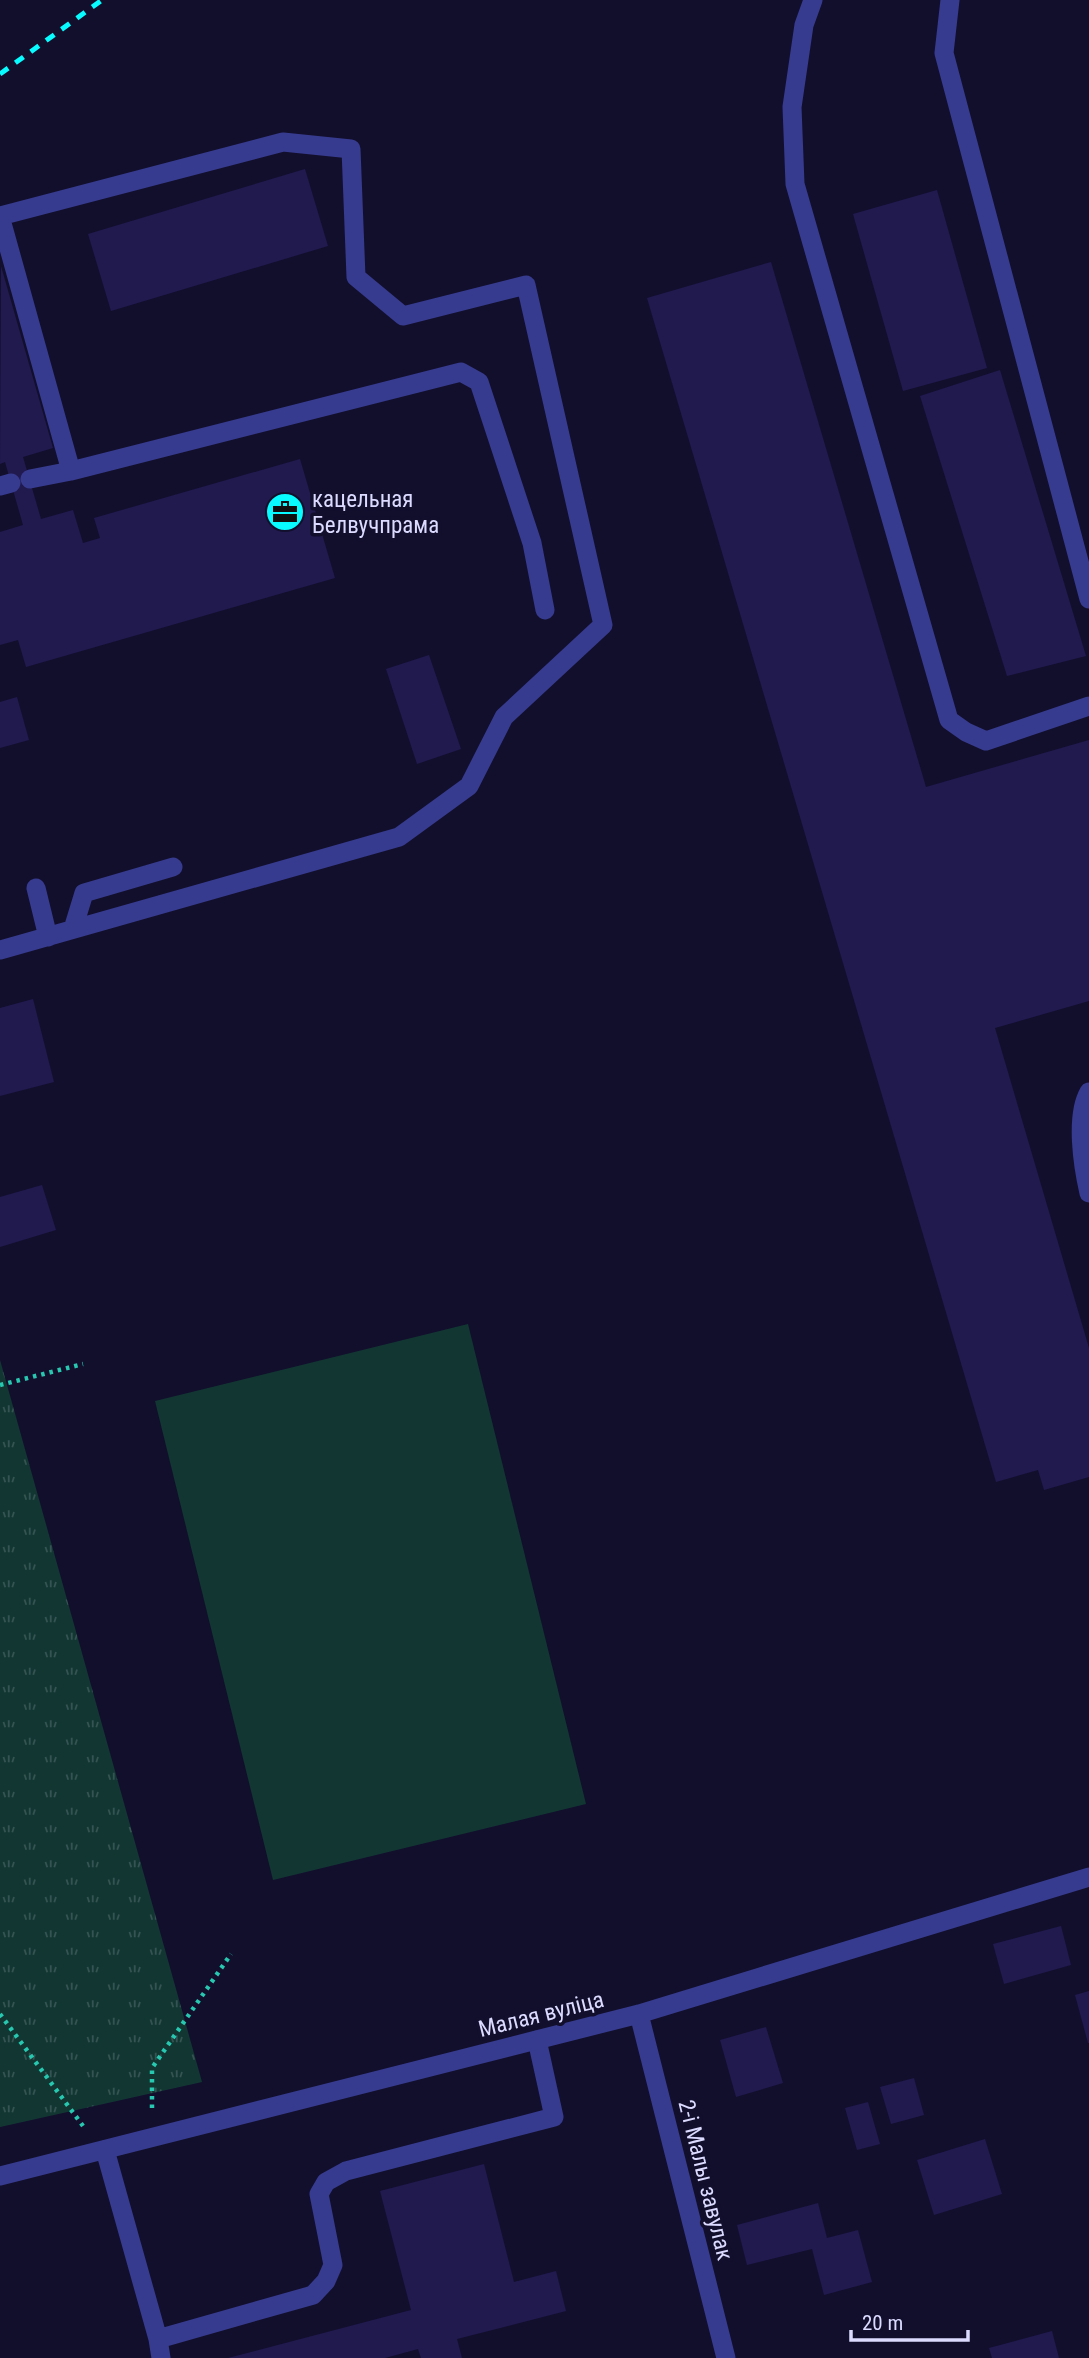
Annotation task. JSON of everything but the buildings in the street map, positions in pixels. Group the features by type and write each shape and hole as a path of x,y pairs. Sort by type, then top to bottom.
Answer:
{"street":[{"path":"813,0 804,25 792,107 795,184 949,720 986,741 1089,706"},
{"path":"950,0 944,53 1089,599"},
{"path":"0,950 399,837 469,786 504,717 604,625 526,285 403,316 356,277 351,149 283,142 0,216 71,471"},
{"path":"13,483 71,471 460,372 479,382 532,543 545,610"},
{"path":"73,929 84,893 173,867"},
{"path":"36,888 48,937"},
{"path":"1089,1092 1081,1113 1085,1175 1089,1193"},
{"name":"Малая вуліца","path":"0,2176 639,2014 1089,1877"},
{"name":"2-і Малы завулак","path":"639,2014 726,2358"},
{"path":"105,2150 159,2348 313,2295 326,2281 333,2265 319,2194 326,2182 346,2171 554,2117 537,2040"}],"path":[{"path":"0,1385 83,1364"},
{"path":"152,2068 231,1954"},
{"path":"0,2014 83,2127"}],"green space":[{"path":"468,1324 586,1804 273,1880 155,1401"},
{"path":"0,1360 202,2082 0,2127"}],"railway":[{"path":"0,74 102,0"}],"place":[{"name":"кацельная Белвучпрама","path":"285,512"}]}
